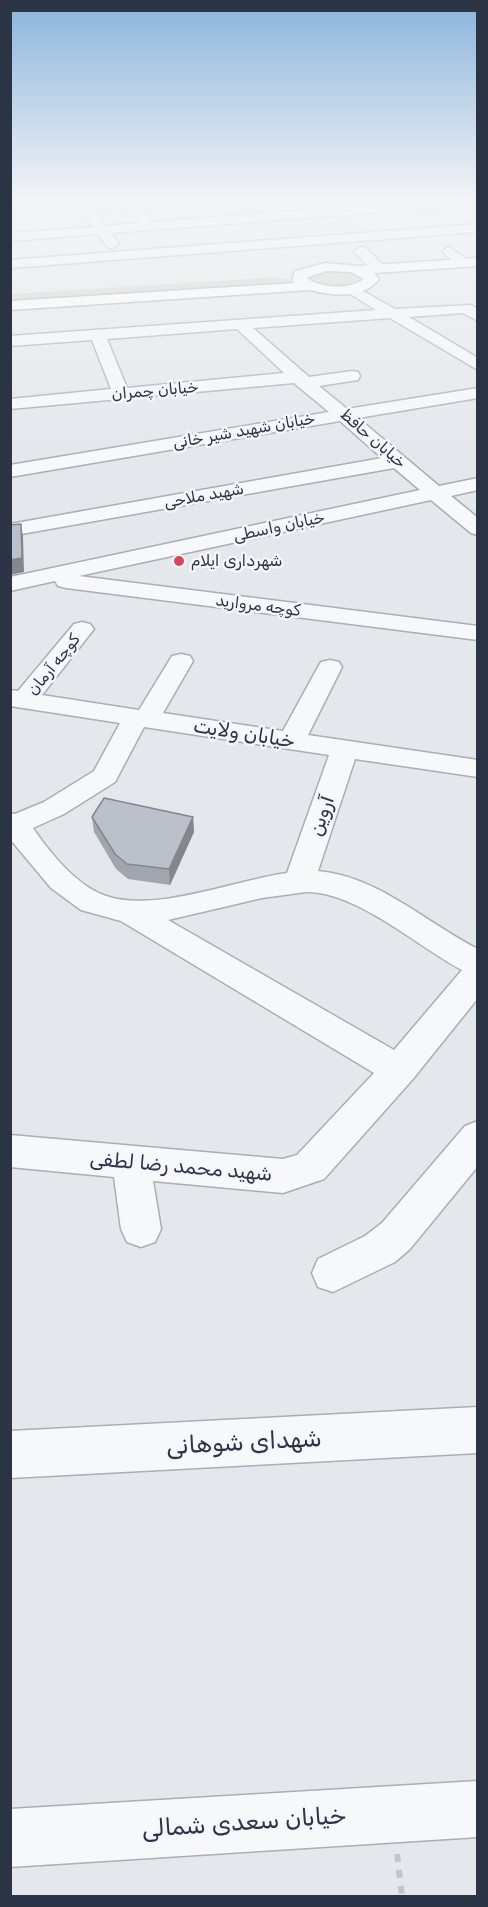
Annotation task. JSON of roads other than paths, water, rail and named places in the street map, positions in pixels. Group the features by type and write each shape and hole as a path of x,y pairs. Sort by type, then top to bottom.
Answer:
{"main road":[{"path":"10,293 97,287"},
{"path":"10,306 295,287"},
{"path":"316,287 352,289 357,287"}],"street":[{"path":"352,289 477,365"},
{"path":"10,341 395,315 466,308 477,317"},
{"name":"خیابان حافظ","path":"241,326 477,529"},
{"path":"98,335 121,394"},
{"path":"446,346 467,343"},
{"name":"خیابان چمران","path":"10,404 352,376"},
{"path":"49,378 53,400"},
{"name":"خیابان شهید شیر خانی","path":"10,471 477,393"},
{"name":"شهید ملاحی","path":"10,530 398,461"},
{"name":"خیابان واسطی","path":"10,584 477,484"},
{"name":"کوچه مروارید","path":"39,578 477,633"},
{"name":"کوچه آرمان","path":"18,699 82,629"},
{"path":"181,661 141,718 105,776 60,805 13,824 55,874 81,896 103,907 128,911 166,910 258,888 299,882 329,883 372,902 477,964"},
{"path":"291,741 330,667"},
{"name":"خیابان ولایت","path":"18,699 477,769"},
{"name":"آروین","path":"299,882 345,749"},
{"path":"128,911 399,1070"},
{"name":"شهید محمد رضا لطفی","path":"10,1151 283,1176 310,1167 399,1070 477,974"},
{"path":"333,1273 380,1249 396,1236 477,1137"},
{"path":"131,1162 141,1229"},
{"name":"شهدای شوهانی","path":"10,1455 477,1430"},
{"name":"خیابان سعدی شمالی","path":"10,1838 477,1809"}],"place":[{"name":"شهرداری ایلام","path":"179,561"}]}
